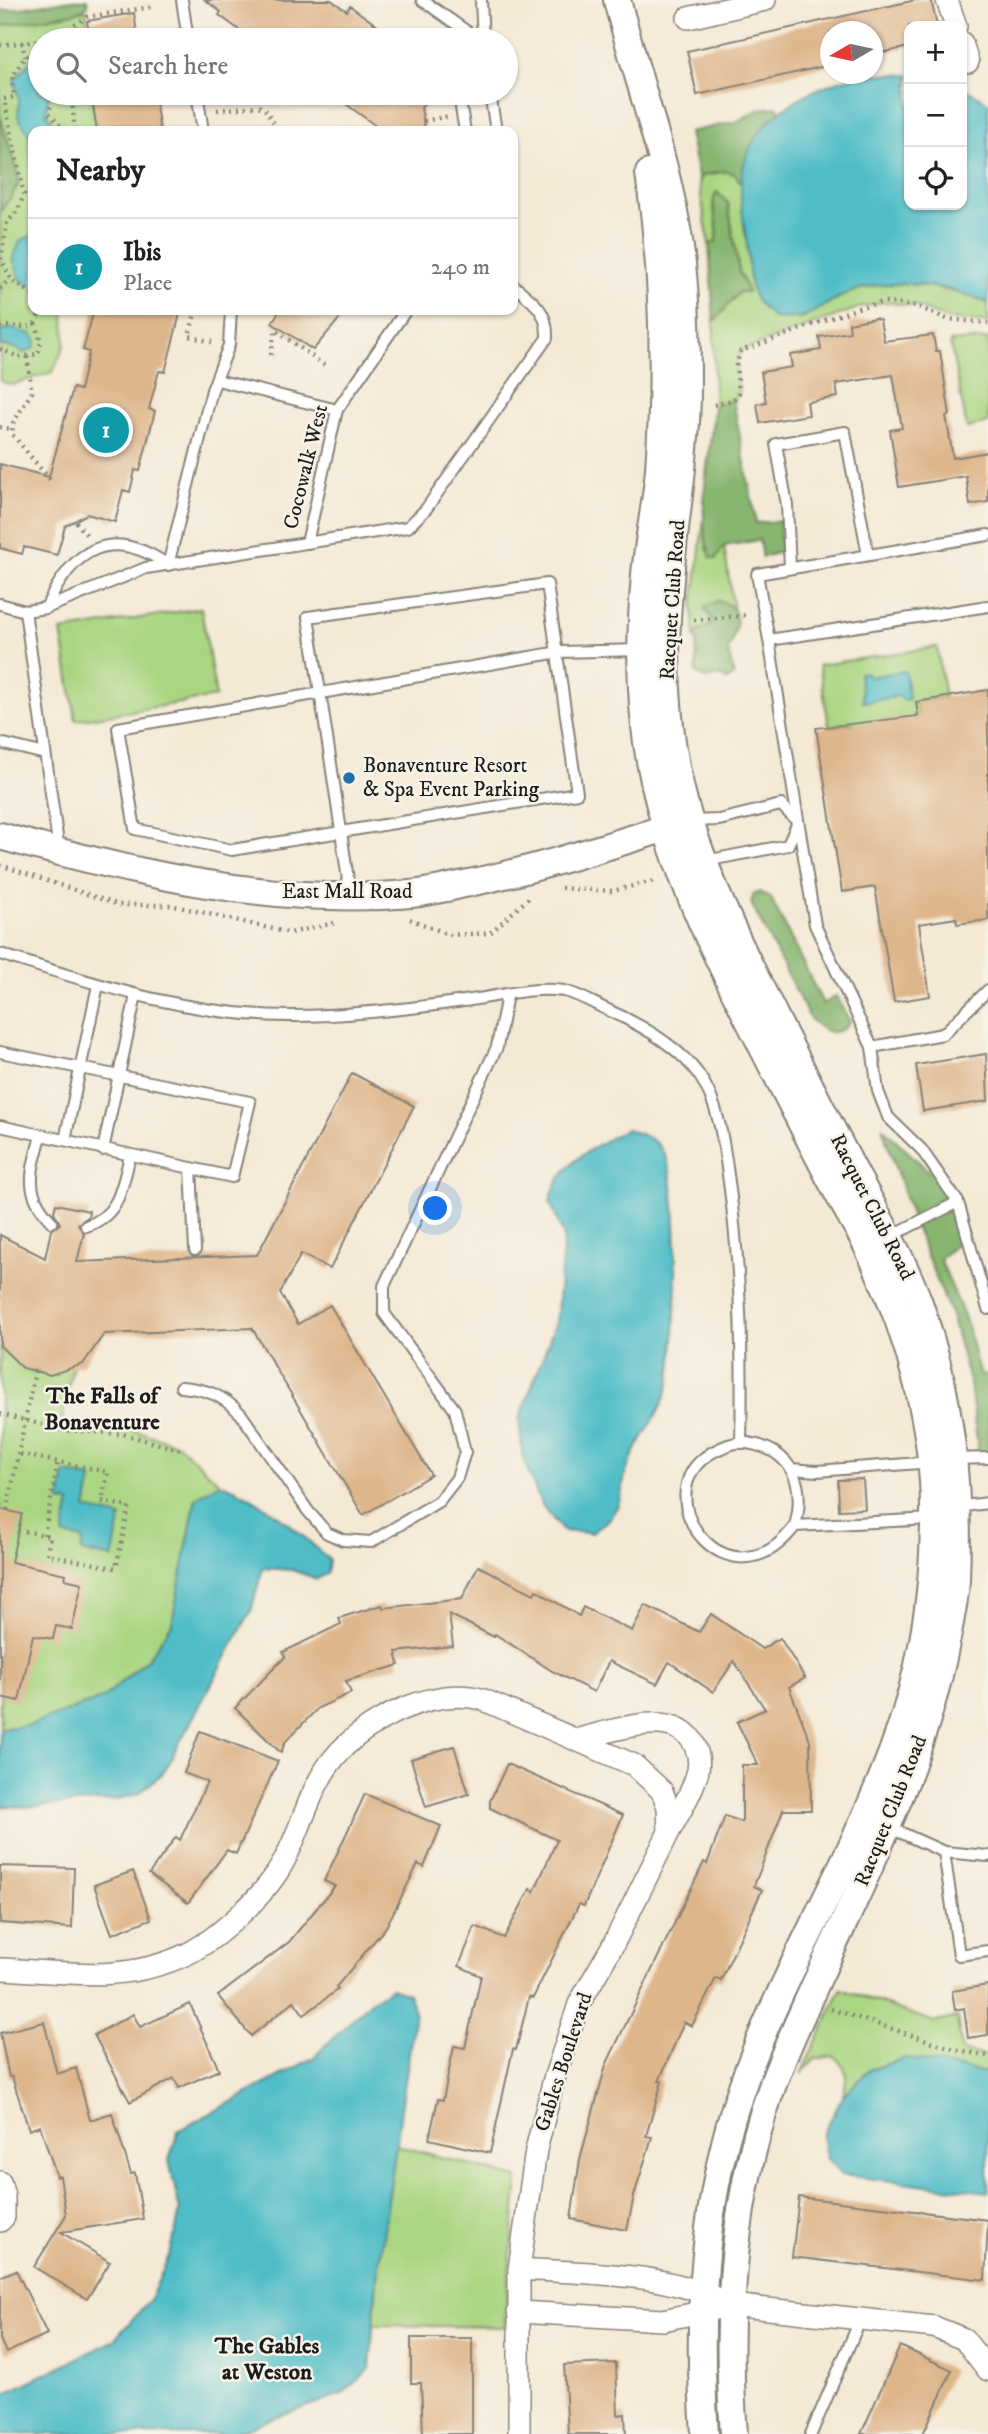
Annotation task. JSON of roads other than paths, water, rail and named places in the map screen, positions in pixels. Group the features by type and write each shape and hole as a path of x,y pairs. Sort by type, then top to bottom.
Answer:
{"street":[{"name":"Racquet Club Road","path":"617,0 666,180 683,275 687,404 665,651 667,703 676,768 678,824 696,908 724,970 879,1242"},
{"path":"688,18 761,0"},
{"path":"947,0 954,21"},
{"name":"Racquet Club Road","path":"632,60 652,193 661,308 663,392 658,476 645,575 641,650 643,705 652,773 678,824 705,861 746,960 857,1177 879,1242 895,1310 958,1506 956,1590 938,1683 918,1754 875,1822 760,2044 726,2136 707,2236 701,2301 705,2434"},
{"name":"East Mall Road","path":"0,836 203,884 351,896 414,894 533,870 678,824"},
{"name":"Racquet Club Road","path":"734,2434 729,2367 731,2305 736,2239 754,2143 781,2063 875,1822 914,1677 932,1587 934,1519 943,1461"},
{"path":"0,1969 110,1976 149,1969 189,1953 217,1933 254,1900 280,1869 332,1759 355,1738 421,1702 438,1696 471,1696 634,1765 662,1791 668,1807 669,1832"},
{"name":"Gables Boulevard","path":"519,2434 519,2269 536,2150 554,2079 579,2004 620,1931 697,1776 697,1751 685,1731 676,1726 650,1725 576,1740"},
{"path":"0,2182 4,2217 0,2221"},
{"path":"519,2269 661,2279 701,2301 861,2317 948,2330 964,2339 988,2370"},
{"path":"517,2312 663,2320 701,2301"}],"lane":[{"path":"182,0 186,28"},
{"path":"422,0 463,28"},
{"path":"481,0 481,28"},
{"path":"199,105 202,126"},
{"path":"462,105 463,126"},
{"path":"492,105 495,126"},
{"path":"307,543 408,527 426,509 547,338 547,323 541,308 518,289"},
{"path":"46,608 56,586 71,565 103,546 122,544 144,549 168,565 212,390 231,333 231,315"},
{"name":"Cocowalk West","path":"24,611 74,600 135,571 307,543 337,410 403,315"},
{"path":"217,380 337,410"},
{"path":"790,568 786,505 776,444 845,432 867,555"},
{"path":"988,535 758,574 816,925 872,1047 878,1091 888,1117 921,1149 958,1202 988,1309"},
{"path":"351,896 341,832 320,692 308,617 547,584 559,652 577,793 341,832 232,850 135,829 118,728 320,692 559,652 641,650"},
{"path":"0,604 24,611 59,852"},
{"path":"769,640 988,606"},
{"path":"0,743 45,754"},
{"path":"678,824 719,820 781,805 798,822"},
{"path":"705,861 788,845 798,822"},
{"path":"0,954 98,985 208,1009 291,1016 401,1009 536,990 566,991 629,1020 683,1057 700,1077 713,1105 723,1144 739,1255 743,1345 741,1443"},
{"path":"65,1140 98,985"},
{"path":"872,1047 943,1034 988,990"},
{"path":"103,1150 136,995"},
{"path":"181,1387 217,1393 241,1414 308,1511 327,1533 343,1540 371,1542 439,1501 457,1478 465,1452 455,1410 384,1313 384,1286 497,1047 507,995"},
{"path":"0,1052 250,1102 232,1177 0,1126"},
{"path":"41,1136 32,1171 32,1193 52,1222"},
{"path":"86,1226 109,1214 119,1200 130,1156"},
{"path":"191,1168 195,1250"},
{"path":"879,1242 958,1202"},
{"path":"741,1443 761,1446 778,1455 792,1469 799,1488 800,1507 794,1526 783,1542 767,1553 750,1558 732,1557 716,1551 702,1540 692,1525 686,1508 687,1490 693,1472 705,1457 722,1447 741,1443"},
{"path":"792,1469 817,1471 988,1458"},
{"path":"794,1526 934,1519 958,1506 988,1503"},
{"path":"875,1822 944,1852 988,1856"},
{"path":"944,1852 959,1955 988,1951"},
{"path":"811,2434 861,2317"}],"water":[{"path":"28,64 28,105 47,105 46,113 55,126 28,126 28,132 18,117 19,100 14,80"},
{"path":"883,74 904,75 904,210 967,210 967,90 988,102 988,303 939,288 904,284 887,284 854,291 799,317 773,318 756,301 749,272 742,202 741,181 745,160 753,142 765,126 796,100 831,84 883,84"},
{"path":"28,237 28,285 20,279 13,259 20,241"},
{"path":"9,328 32,334 36,340 34,348 24,353 2,346 0,332"},
{"path":"905,671 909,699 902,700 900,696 863,702 859,673 867,672 868,677"},
{"path":"626,1129 655,1142 662,1150 668,1166 673,1192 676,1263 672,1365 666,1395 631,1459 618,1504 612,1515 592,1533 563,1531 541,1504 523,1459 519,1420 556,1322 564,1237 550,1202 554,1188 569,1166"},
{"path":"65,1473 92,1478 86,1509 121,1517 112,1558 81,1551 83,1539 63,1535 70,1503 60,1501"},
{"path":"220,1483 265,1506 291,1526 329,1560 327,1573 317,1579 292,1570 263,1568 251,1611 163,1773 138,1794 115,1800 27,1807 0,1806 0,1729 30,1725 103,1698 147,1660 172,1624 196,1498"},
{"path":"392,1988 408,1994 415,2012 377,2277 370,2369 342,2394 231,2434 0,2434 0,2396 113,2341 150,2300 171,2251 180,2211 169,2160 178,2131 313,2058 372,2000"},
{"path":"906,2058 988,2073 988,2192 841,2175 826,2157 822,2136 843,2096 869,2070"}],"place":[{"name":"Ibis","path":"106,430"},
{"name":"Bonaventure Resort & Spa Event Parking","path":"349,778"}],"district":[{"name":"The Falls of Bonaventure","path":"102,1409"},
{"name":"The Gables at Weston","path":"267,2359"}]}
